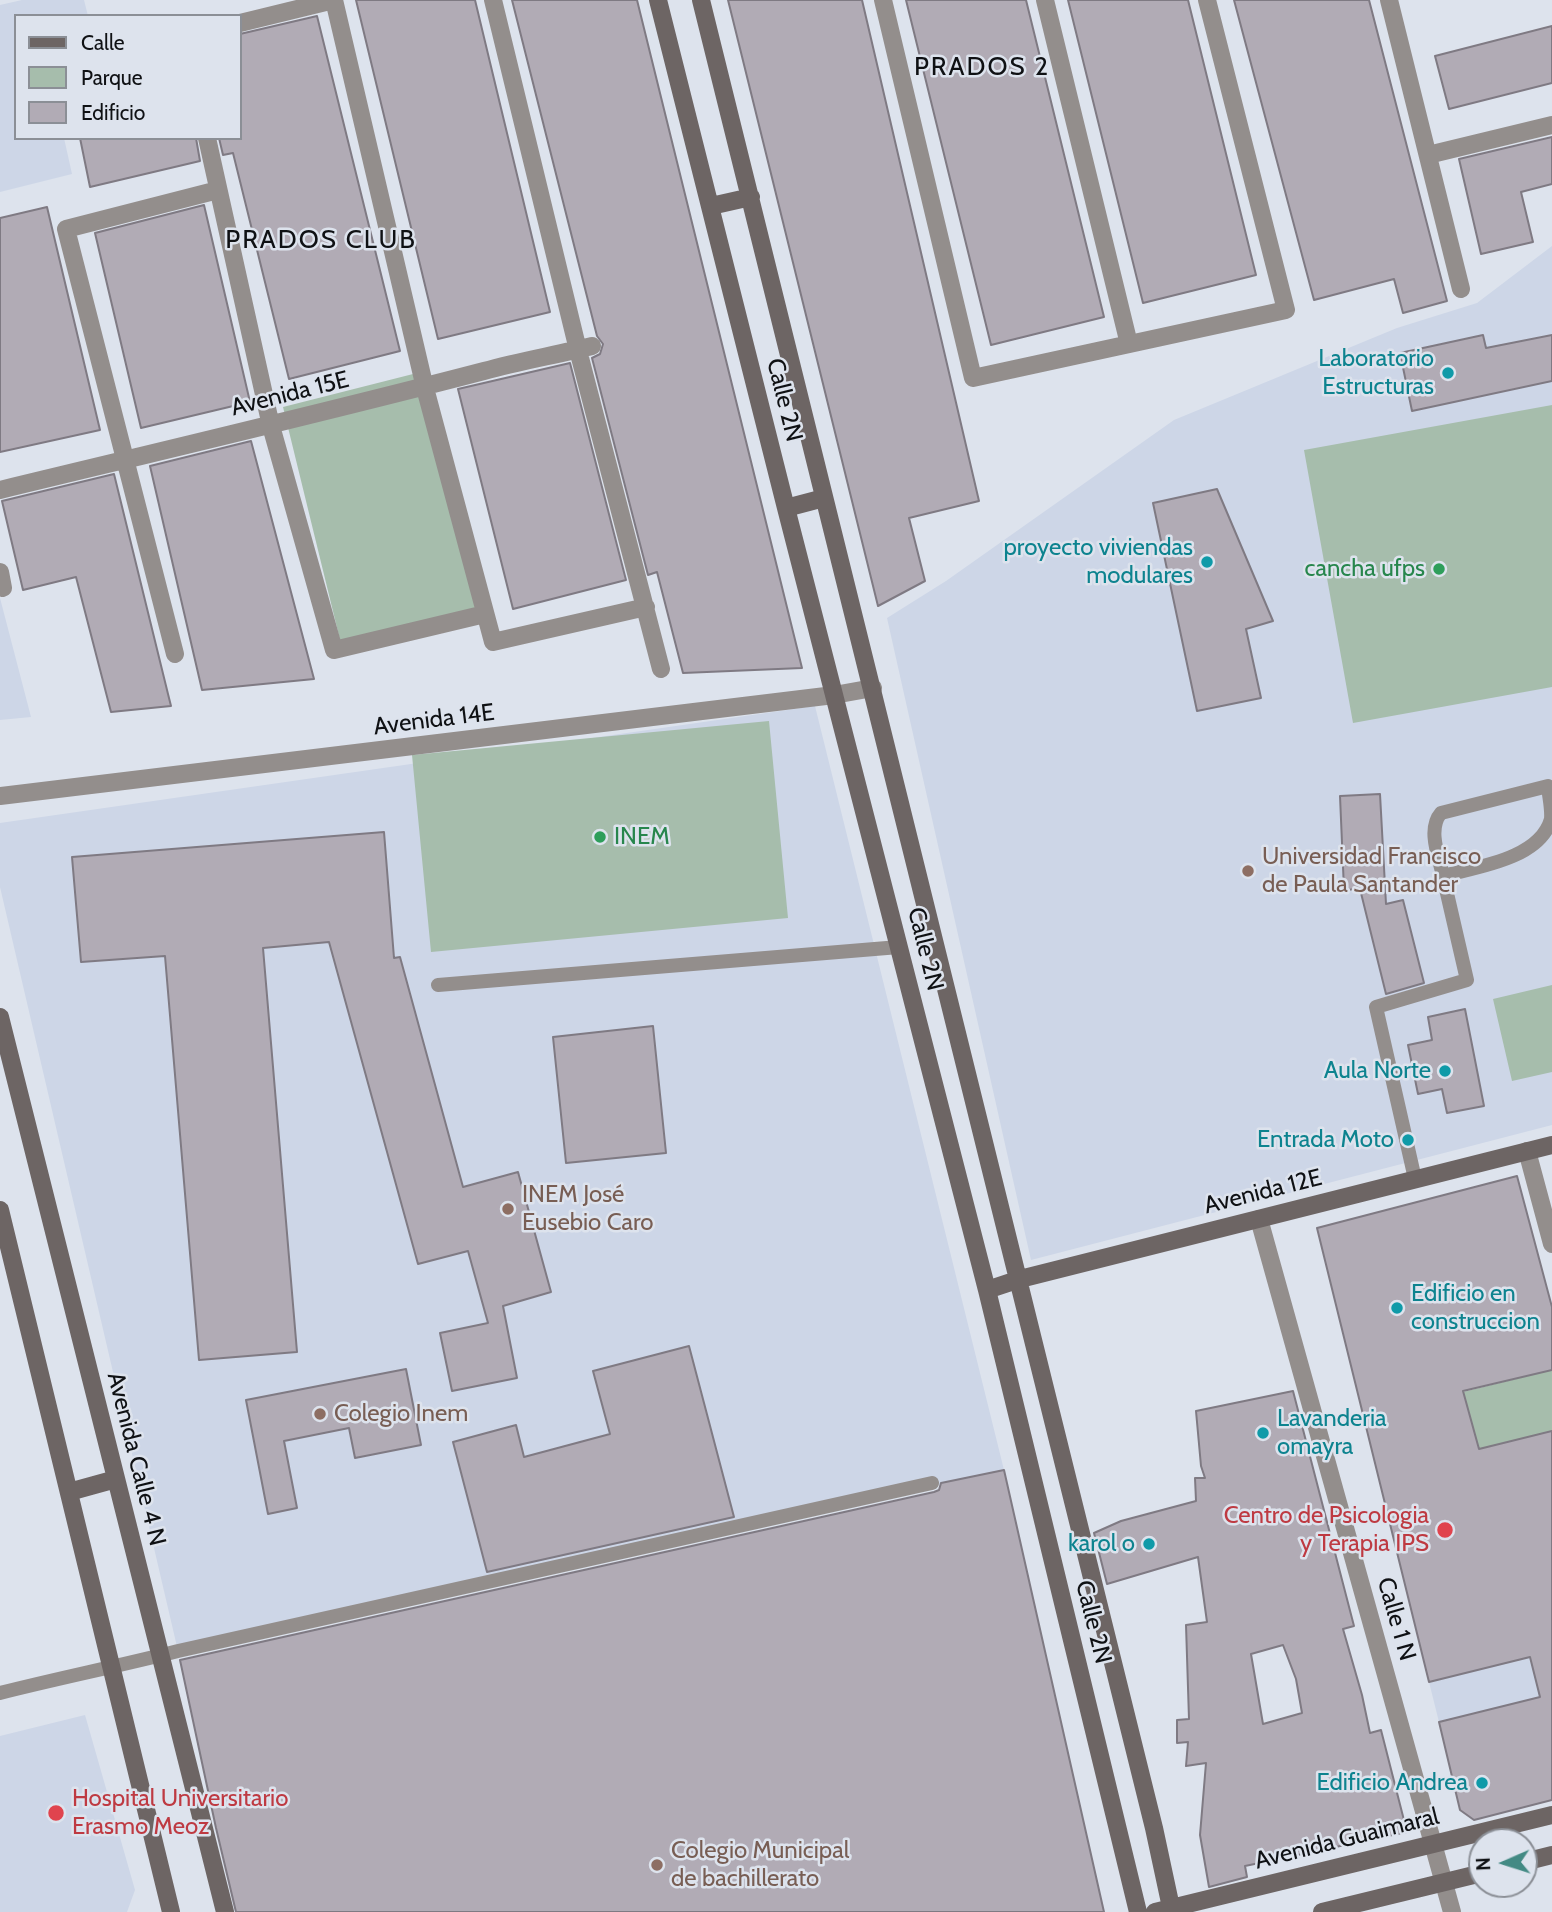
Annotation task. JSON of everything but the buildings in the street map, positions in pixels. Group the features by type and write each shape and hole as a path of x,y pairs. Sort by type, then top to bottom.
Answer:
{"street":[{"path":"242,23 334,0 425,388 493,642 646,607"},
{"path":"493,0 585,348 661,669"},
{"name":"Calle 2N","path":"658,0 987,1290 1138,1912"},
{"name":"Calle 2N","path":"701,0 1154,1828 1166,1911"},
{"path":"883,0 973,378 1286,310 1207,0"},
{"path":"1045,0 1129,344"},
{"path":"1389,0 1461,289"},
{"path":"1428,155 1552,125"},
{"path":"207,140 271,426 334,650 485,614"},
{"path":"176,654 66,229 218,190"},
{"path":"711,206 751,197"},
{"name":"Avenida 15E","path":"0,490 126,462 185,445 271,426 331,408 425,388 485,370 585,348"},
{"path":"786,508 824,498"},
{"name":"Avenida 14E","path":"0,796 834,695 873,688"},
{"name":"Avenida Calle 4 N","path":"0,1017 225,1912"},
{"path":"0,1096 18,1091"},
{"name":"Avenida 12E","path":"987,1290 1020,1279 1552,1144"},
{"path":"1527,1151 1552,1244"},
{"path":"0,1210 3,1237 171,1912"},
{"name":"Calle 1 N","path":"1259,1219 1452,1912"},
{"path":"68,1492 116,1479"},
{"name":"Avenida Guaimaral","path":"1166,1911 1552,1815"},
{"path":"1322,1912 1468,1876"}],"lane":[{"path":"1415,1180 1376,1007 1466,979 1443,876 1434,824 1441,813 1548,786 1550,820 1532,845 1506,859 1443,876"},
{"path":"438,985 899,947"},
{"path":"0,1693 932,1483"}],"shaded area":[{"path":"22,0 84,0 88,14 14,14 14,140 64,140 72,174 0,192 0,5"},
{"name":"Universidad Francisco de Paula Santander","path":"1552,246 1552,1125 1031,1260 887,618 946,581 1174,420 1397,328 1477,303"},
{"path":"0,598 31,717 0,720"},
{"name":"INEM José Eusebio Caro","path":"815,706 1004,1470 178,1651 0,887 0,823"},
{"path":"1530,1657 1540,1697 1439,1722 1429,1682"},
{"name":"Hospital Universitario Erasmo Meoz","path":"85,1715 135,1890 127,1912 0,1912 0,1736"}],"green space":[{"path":"417,373 477,613 341,644 283,407"},
{"name":"cancha ufps","path":"1552,405 1552,687 1353,723 1304,450"},
{"name":"INEM","path":"769,721 788,918 431,952 412,755"},
{"path":"1552,985 1552,1072 1512,1081 1493,999"},
{"path":"1552,1370 1552,1431 1479,1449 1463,1392"}],"place":[{"name":"Laboratorio Estructuras","path":"1448,373"},
{"name":"proyecto viviendas modulares","path":"1207,562"},
{"name":"cancha ufps","path":"1439,569"},
{"name":"INEM","path":"600,837"},
{"name":"Universidad Francisco de Paula Santander","path":"1248,871"},
{"name":"Aula Norte","path":"1445,1071"},
{"name":"Entrada Moto","path":"1408,1140"},
{"name":"INEM José Eusebio Caro","path":"508,1209"},
{"name":"Edificio en construccion","path":"1397,1308"},
{"name":"Colegio Inem","path":"320,1414"},
{"name":"Lavanderia omayra","path":"1263,1433"},
{"name":"Centro de Psicologia y Terapia IPS","path":"1445,1530"},
{"name":"karol o","path":"1149,1544"},
{"name":"Edificio Andrea","path":"1482,1783"},
{"name":"Hospital Universitario Erasmo Meoz","path":"56,1813"},
{"name":"Colegio Municipal de bachillerato","path":"657,1865"}],"district":[{"name":"PRADOS 2","path":"982,67"},
{"name":"PRADOS CLUB","path":"321,240"}]}
